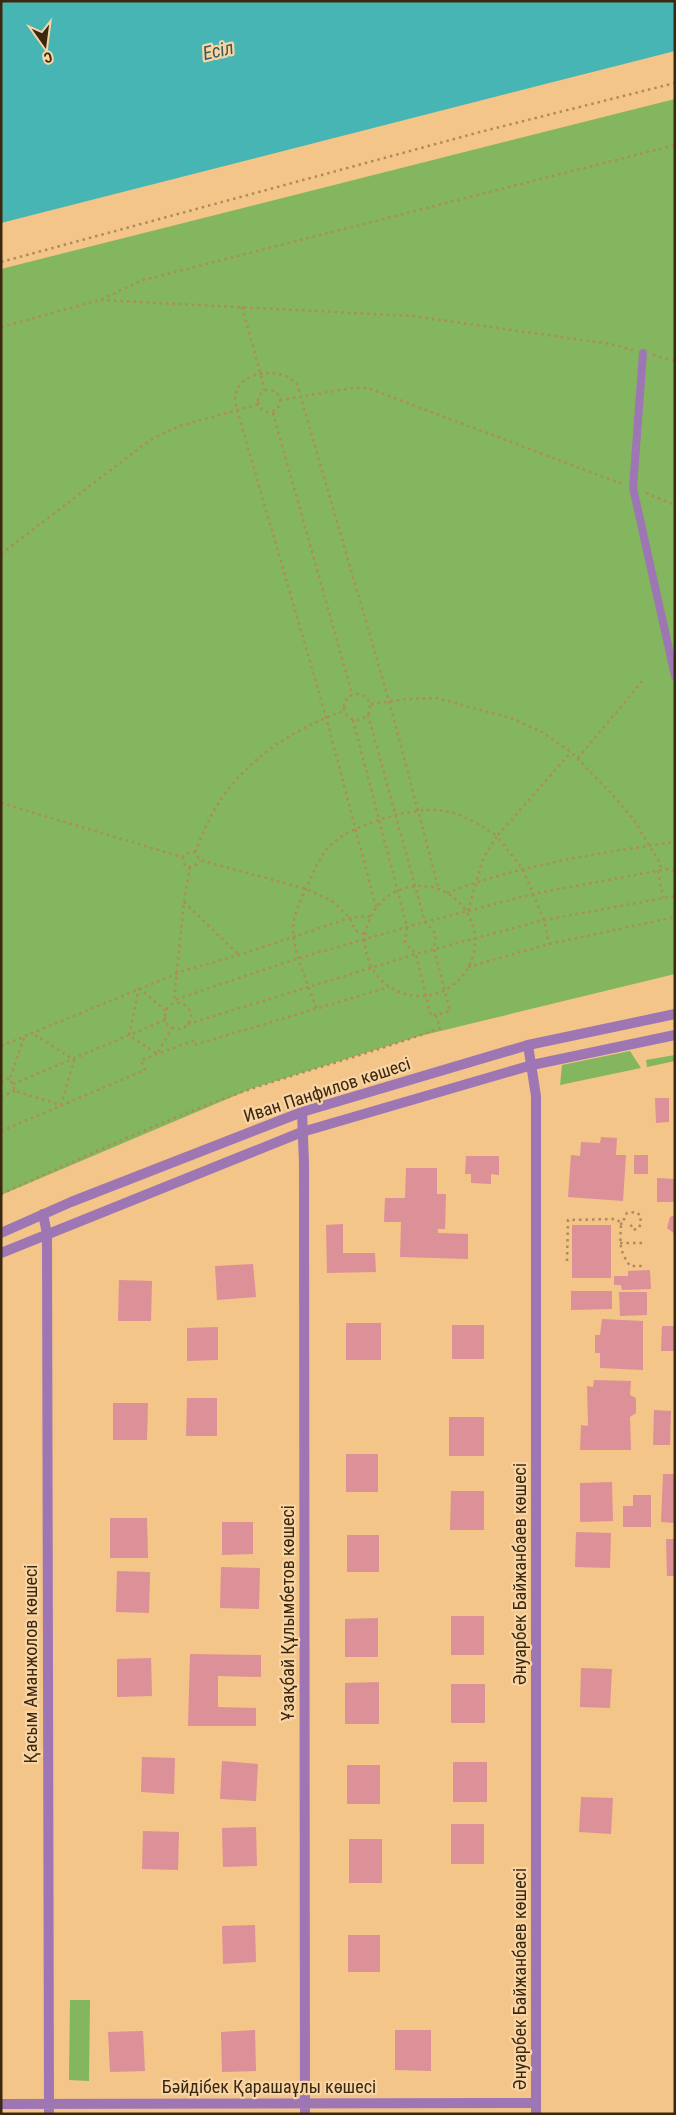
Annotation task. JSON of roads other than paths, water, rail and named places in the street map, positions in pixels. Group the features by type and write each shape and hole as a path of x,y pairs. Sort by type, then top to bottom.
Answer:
{"street":[{"name":"Иван Панфилов көшесі","path":"1,1233 43,1214 302,1112 528,1045 675,1014"},
{"name":"Иван Панфилов көшесі","path":"1,1253 302,1132 532,1065 675,1035"},
{"name":"Әнуарбек Байжанбаев көшесі","path":"528,1045 536,1096 536,2108"},
{"name":"Ұзақбай Құлымбетов көшесі","path":"302,1112 304,1163 305,2114"},
{"name":"Қасым Аманжолов көшесі","path":"43,1214 46,1234 49,2109"},
{"name":"Бәйдібек Қарашаұлы көшесі","path":"1,2104 49,2109 305,2103 536,2108"}],"lane":[{"path":"643,353 633,488 675,676"}],"water":[{"name":"Есіл","path":"1,1 675,1 675,51 1,223"}]}
